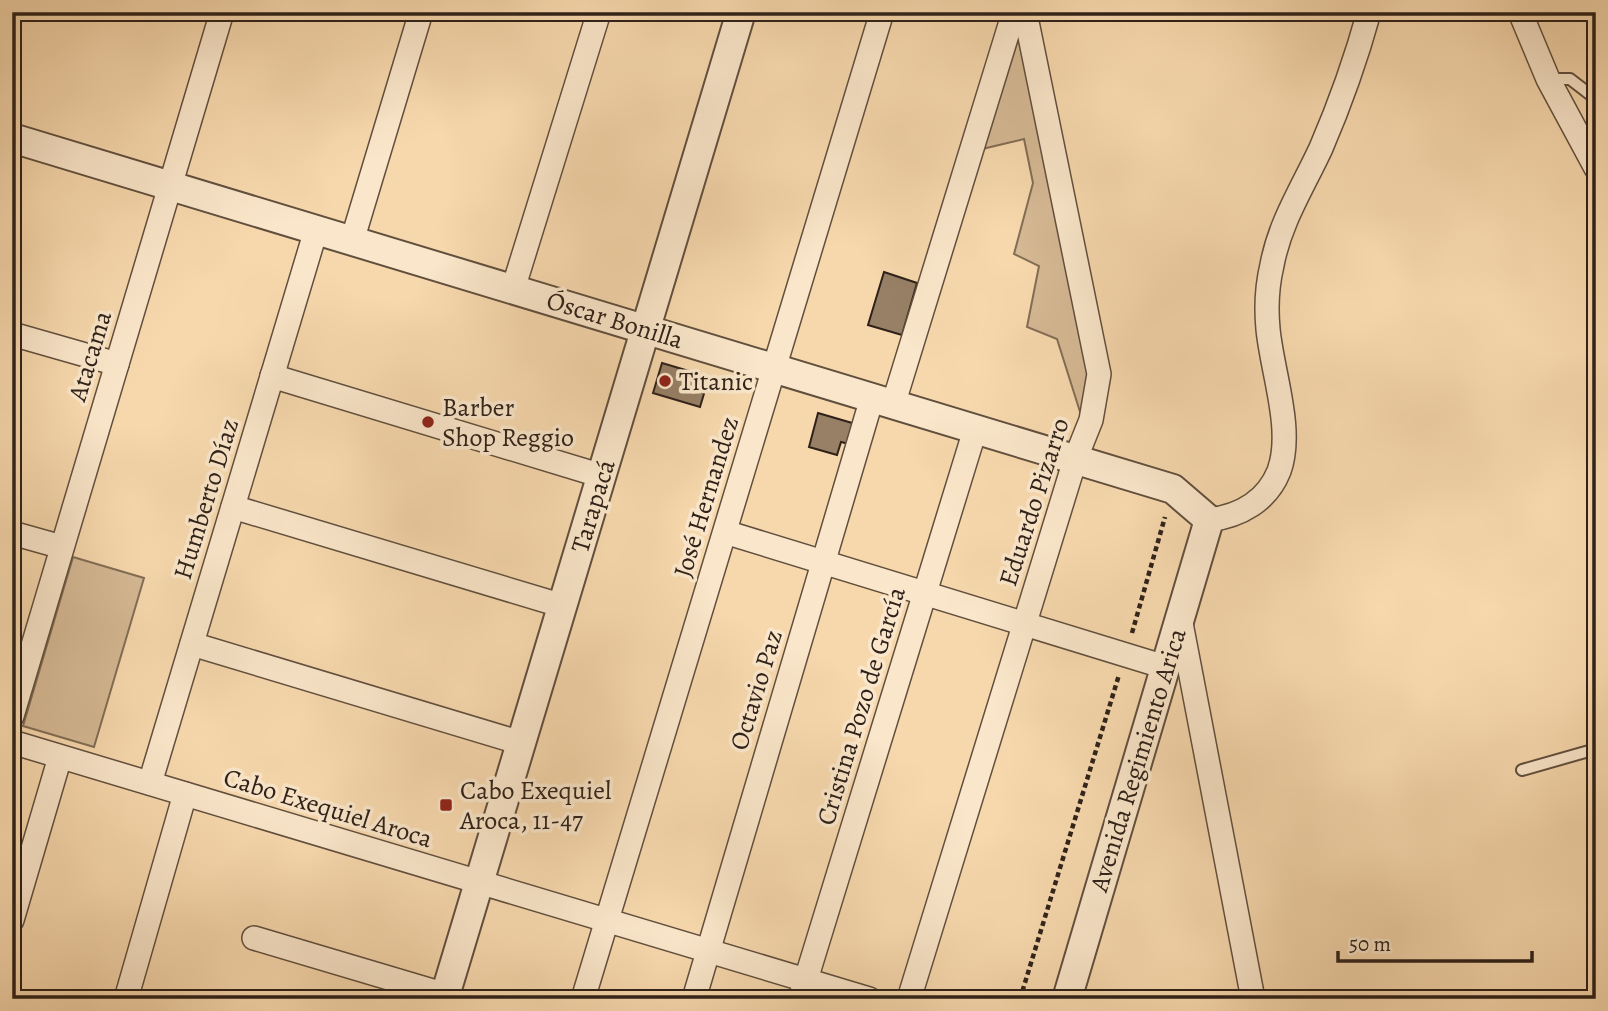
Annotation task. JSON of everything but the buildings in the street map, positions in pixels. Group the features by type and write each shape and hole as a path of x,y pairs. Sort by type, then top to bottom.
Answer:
{"street":[{"name":"Atacama","path":"12,716 222,12"},
{"path":"352,241 421,12"},
{"path":"513,289 599,12"},
{"name":"Tarapacá","path":"445,997 741,12"},
{"name":"José Hernandez","path":"583,999 882,12"},
{"name":"Octavio Paz","path":"694,999 824,562 883,401 1014,12"},
{"name":"Eduardo Pizarro","path":"909,999 1074,460 1091,420 1099,374 1025,12"},
{"path":"1209,520 1250,508 1270,488 1278,472 1285,438 1268,328 1267,298 1271,267 1278,237 1288,213 1336,112 1369,12"},
{"path":"1520,12 1548,79 1596,168"},
{"name":"Óscar Bonilla","path":"12,138 1173,489 1209,520"},
{"name":"Humberto Díaz","path":"150,783 316,230"},
{"path":"12,334 117,364"},
{"path":"272,376 602,476"},
{"name":"Cristina Pozo de García","path":"803,989 975,430"},
{"path":"233,507 562,606"},
{"name":"Avenida Regimiento Arica","path":"1067,999 1209,520"},
{"path":"724,532 1165,667"},
{"path":"12,533 62,547"},
{"path":"1180,618 1253,999"},
{"path":"192,644 521,743"},
{"name":"Cabo Exequiel Aroca","path":"12,742 708,951 803,989 869,999"},
{"path":"12,920 60,757"},
{"path":"126,999 185,794"},
{"path":"254,938 445,997"}],"lane":[{"path":"1548,79 1570,79 1596,99"},
{"path":"1522,770 1596,749"}],"path":[{"path":"1020,999 1173,489"}],"shaded area":[{"path":"1019,31 1093,376 1081,415 1057,339 1027,327 1039,266 1014,254 1033,183 1024,139 982,149"},
{"path":"73,557 144,578 94,747 23,726"}],"place":[{"name":"Titanic","path":"665,381"},
{"name":"Barber Shop Reggio","path":"428,422"},
{"name":"Cabo Exequiel Aroca, 11-47","path":"446,805"}]}
